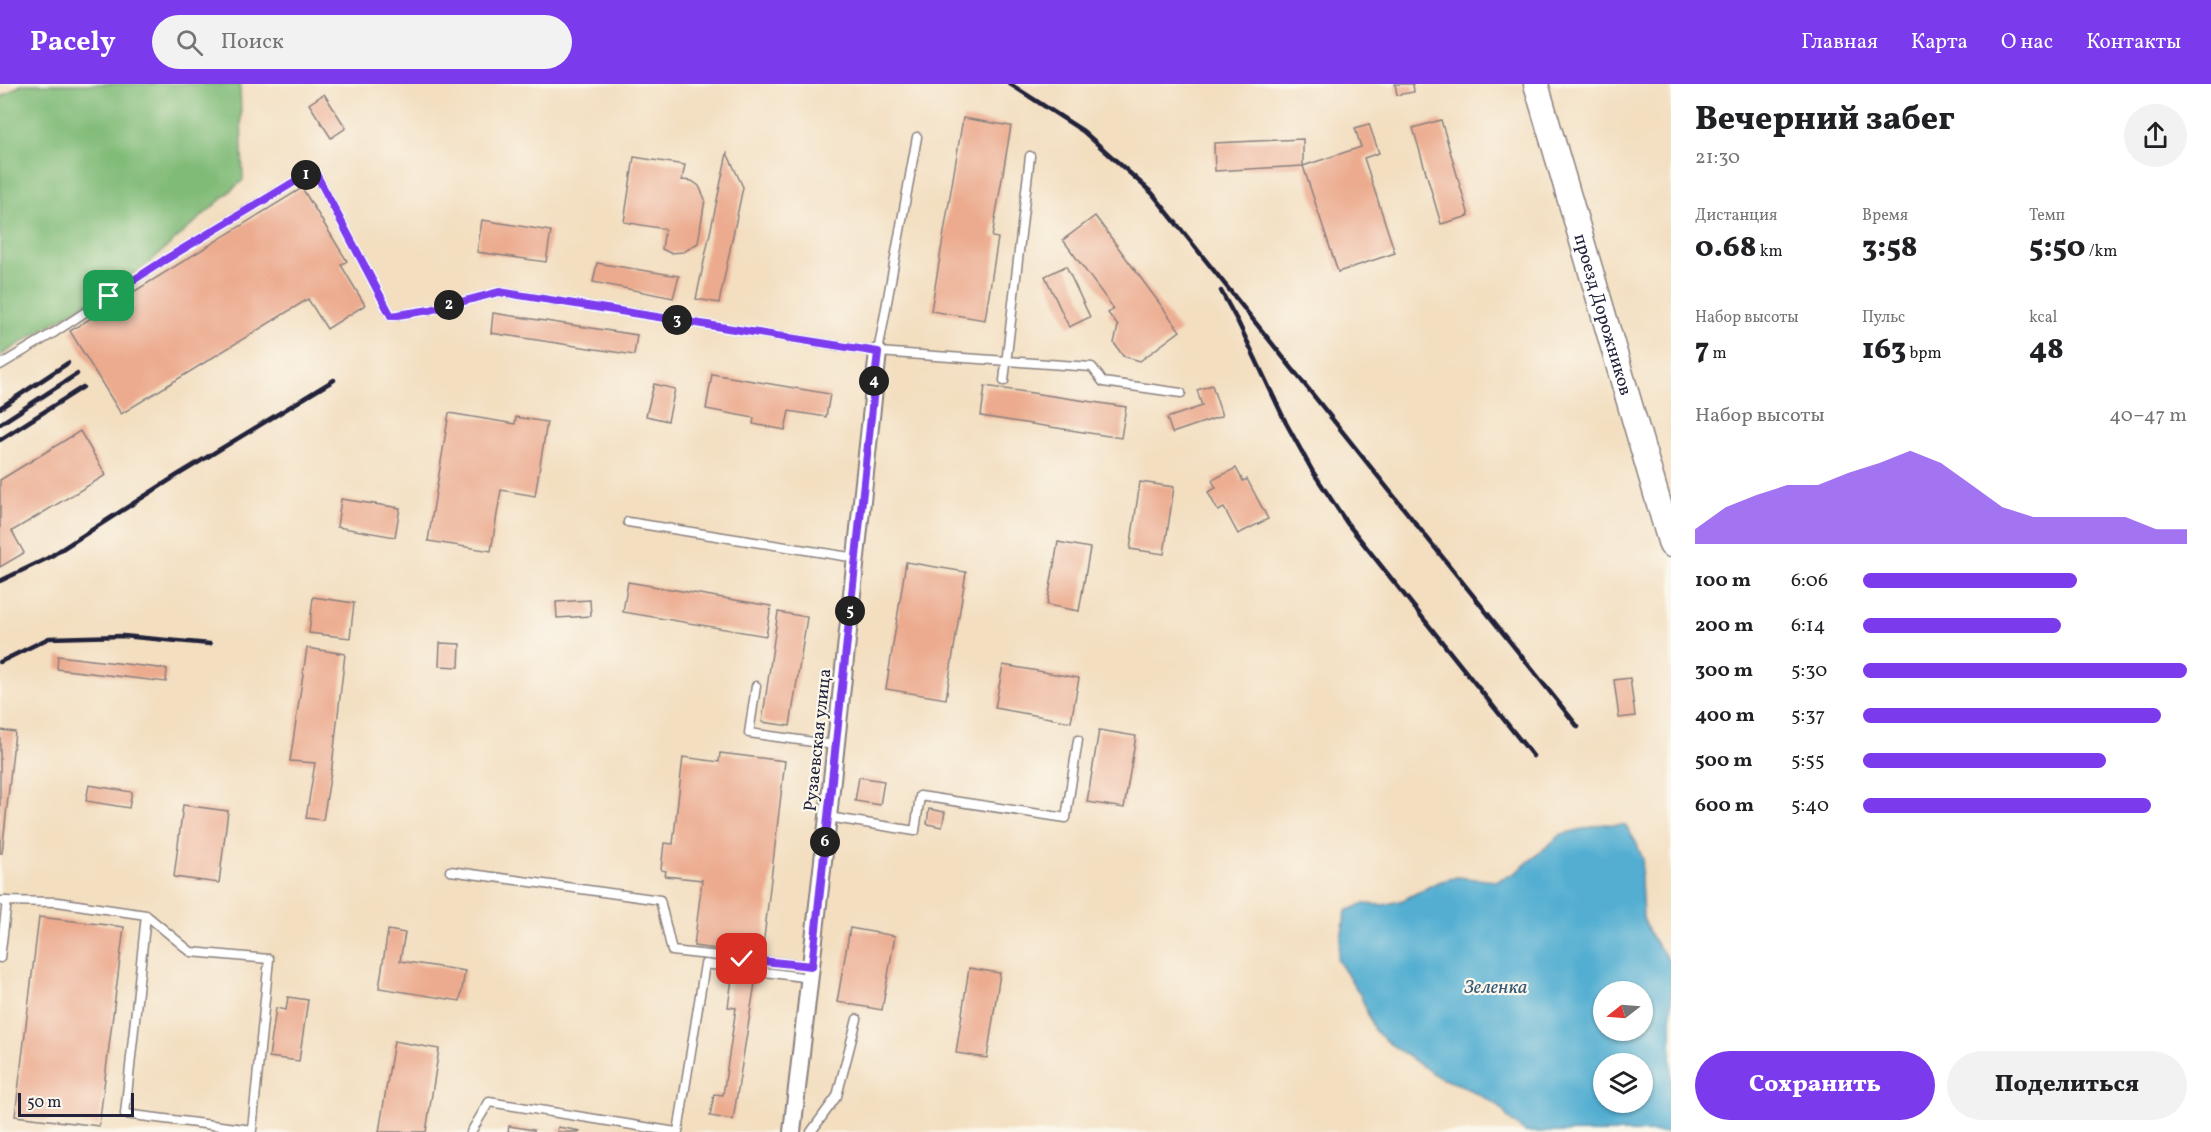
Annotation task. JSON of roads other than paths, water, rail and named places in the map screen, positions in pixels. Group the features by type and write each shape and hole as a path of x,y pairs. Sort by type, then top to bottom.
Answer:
{"main road":[{"name":"проезд Дорожников","path":"1536,84 1671,545"}],"street":[{"name":"Рузаевская улица","path":"792,1132 878,352"}],"lane":[{"path":"878,352 917,137"},
{"path":"1004,381 1030,156"},
{"path":"0,365 163,261 314,170 391,316 430,310 499,292 878,352 1092,367 1103,381 1181,393"},
{"path":"628,522 855,558"},
{"path":"756,686 749,733 835,745"},
{"path":"828,817 915,831 920,796 1066,818 1078,740"},
{"path":"450,871 660,900 672,951 811,972"},
{"path":"0,958 4,901 57,902 146,915 191,952 269,959 252,1130 125,1114 146,915"},
{"path":"471,1132 489,1102 677,1132 705,964 811,972"},
{"path":"811,1132 837,1096 857,1019"}],"water":[{"name":"Зеленка","path":"1604,824 1625,825 1636,842 1643,859 1641,878 1643,918 1651,936 1671,963 1671,1132 1525,1132 1510,1120 1498,1105 1461,1085 1440,1078 1390,1044 1374,1030 1360,994 1337,959 1346,911 1364,904 1384,905 1403,900 1438,882 1457,877 1496,881 1515,873 1562,834"}],"railway":[{"path":"1010,84 1083,131 1152,193 1578,727"},
{"path":"1221,291 1286,423 1313,472 1347,523 1533,756"},
{"path":"0,408 68,363"},
{"path":"0,424 77,374"},
{"path":"0,581 48,558 176,476 334,380"},
{"path":"0,440 83,387"},
{"path":"0,662 49,638 123,636 210,644"}]}
